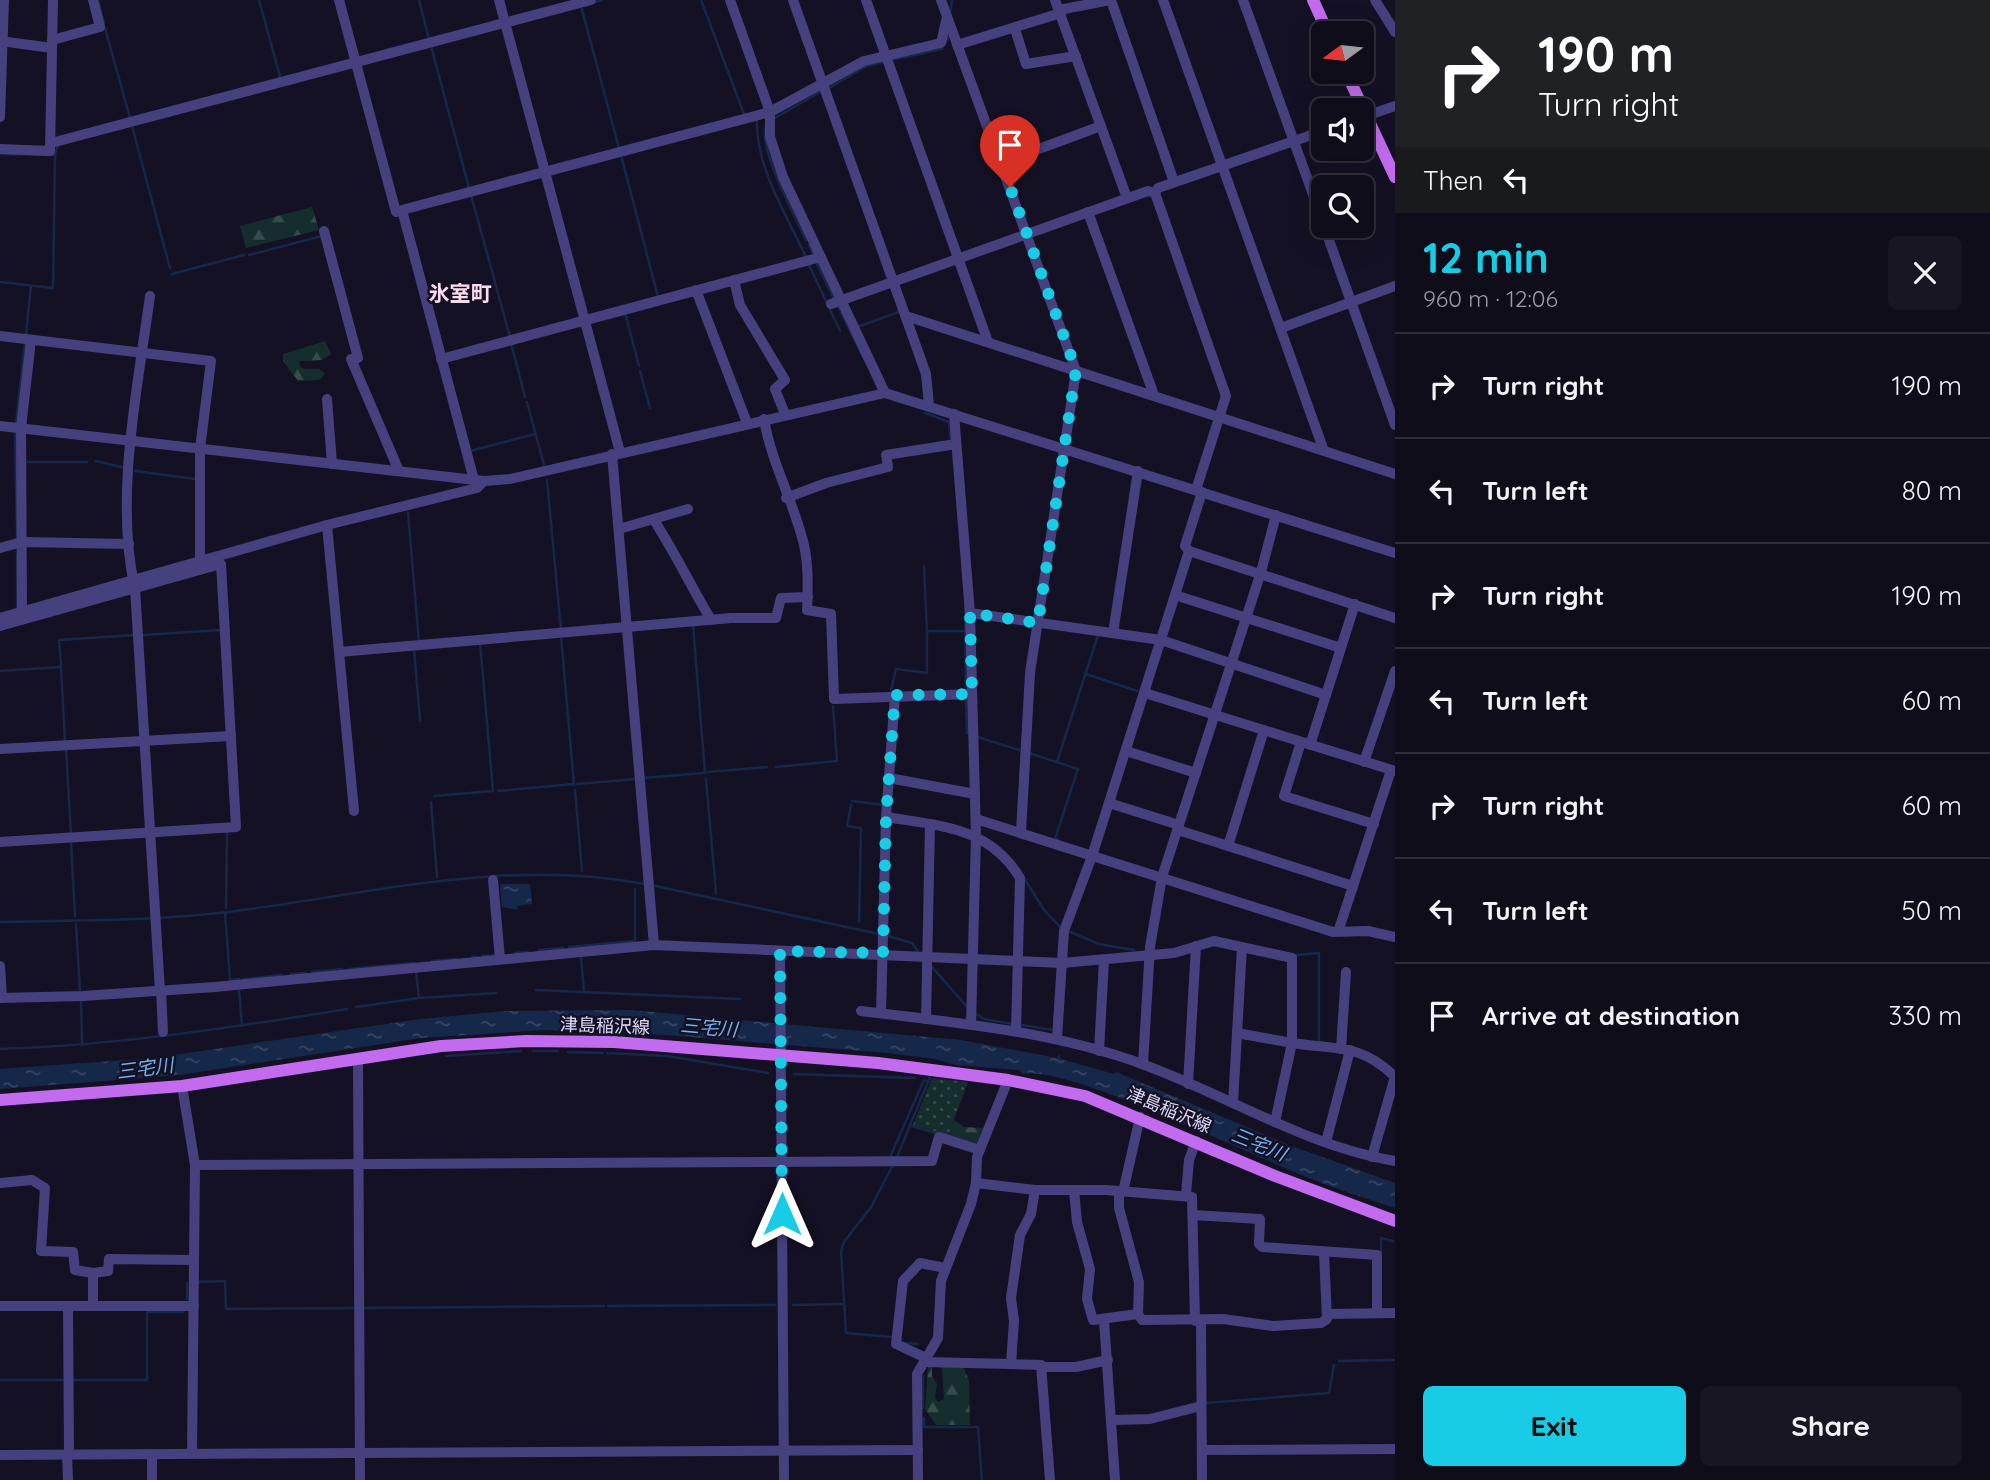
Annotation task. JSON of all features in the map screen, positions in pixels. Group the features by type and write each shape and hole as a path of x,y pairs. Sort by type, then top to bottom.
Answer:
{"main road":[{"path":"1313,0 1323,21"},
{"path":"1374,136 1395,177"},
{"name":"津島稲沢線","path":"0,1100 182,1086 441,1046 526,1041 614,1042 780,1054 1008,1080 1085,1096 1275,1176 1395,1221"}],"street":[{"path":"0,117 4,0"},
{"path":"0,149 50,151 53,0"},
{"path":"1,41 52,44 100,27 93,0"},
{"path":"339,0 396,212"},
{"path":"499,0 585,320 616,453 619,529 654,945"},
{"path":"51,143 591,0"},
{"path":"730,0 770,112 774,153 821,257 836,303 885,393"},
{"path":"793,0 926,374 929,405"},
{"path":"866,0 988,342"},
{"path":"941,0 1076,370 1030,673 1021,832"},
{"path":"957,45 1014,29 1058,8 1111,0 1174,183"},
{"path":"1163,0 1324,451"},
{"path":"1243,0 1311,189"},
{"path":"1375,0 1395,33"},
{"path":"1058,8 1127,198"},
{"path":"0,626 23,616 327,527 477,488 479,480 441,359 401,210 770,112 864,61 941,43 946,15"},
{"path":"1014,29 1026,64 1076,56"},
{"path":"1374,113 1395,106"},
{"path":"1001,163 1101,126"},
{"path":"1311,135 1158,188 1154,198 1226,396 1185,546 1189,551 1261,572 1395,618"},
{"path":"836,303 1127,198 1148,191 1156,193"},
{"path":"1088,212 1154,395"},
{"path":"324,231 358,358 351,359 399,471"},
{"path":"1329,238 1395,425"},
{"path":"441,359 821,257"},
{"path":"734,280 740,305 785,380 775,389 785,414"},
{"path":"1281,328 1395,286"},
{"path":"696,290 747,423"},
{"path":"150,296 131,440 129,544 145,740 163,1032"},
{"path":"906,316 1395,474"},
{"path":"0,336 211,361 200,449 200,564"},
{"path":"23,616 21,428 31,340"},
{"path":"0,426 479,480 510,479 885,393 1394,551"},
{"path":"327,399 332,464"},
{"path":"954,414 970,613 976,836 971,1025"},
{"path":"764,419 773,461 802,534 807,610 831,614 830,648 834,699 972,694"},
{"path":"786,498 826,483 888,467 886,455 956,444"},
{"path":"1113,633 1138,471"},
{"path":"619,529 688,509"},
{"path":"1143,1064 1149,955 1162,877 1261,572 1276,515"},
{"path":"654,520 683,565 689,582 711,620"},
{"path":"327,527 354,811"},
{"path":"0,548 22,542 129,544"},
{"path":"1057,1038 1064,932 1092,856 1189,551"},
{"path":"0,842 236,827 221,564 200,564"},
{"path":"1175,595 1341,648"},
{"path":"339,652 711,620 776,618 781,598 808,597"},
{"path":"1355,604 1326,695 1284,796 1374,824"},
{"path":"970,613 1161,640 1326,695"},
{"path":"0,618 23,616"},
{"path":"1364,762 1395,671"},
{"path":"1145,693 1394,769 1339,929"},
{"path":"881,1013 886,817 895,695"},
{"path":"1228,846 1264,730"},
{"path":"0,749 231,736"},
{"path":"1126,751 1196,772"},
{"path":"889,778 975,794"},
{"path":"1109,803 1228,846 1353,886"},
{"path":"886,817 930,824 976,836 997,848 1020,878 1016,1031"},
{"path":"975,819 1333,932 1339,929 1368,931 1395,937"},
{"path":"926,1019 930,824"},
{"path":"493,880 500,959"},
{"path":"0,966 1,998 160,991 654,945 1062,962 1174,953 1214,941 1292,958 1292,1043 1275,1122"},
{"path":"1188,1084 1196,946"},
{"path":"1233,1104 1242,947"},
{"path":"780,951 784,1480"},
{"path":"1099,1051 1104,960"},
{"path":"1326,1142 1346,1049 1346,972"},
{"path":"861,1011 1057,1038 1143,1064 1326,1142 1372,1157 1395,1161"},
{"path":"1237,1033 1346,1049 1377,1060 1395,1077 1372,1157"},
{"path":"358,1060 360,1480"},
{"path":"918,1480 917,1374 938,1338 939,1295 945,1268 976,1183 980,1150 1008,1080"},
{"path":"182,1086 195,1166 192,1454"},
{"path":"1140,1117 1119,1208 1139,1282 1138,1314 1142,1320 1223,1319 1273,1326 1321,1323 1327,1319 1324,1253"},
{"path":"195,1166 932,1161 939,1137 980,1150"},
{"path":"1186,1194 1189,1160 1196,1141"},
{"path":"0,1183 32,1180 45,1188 41,1251 73,1252 75,1270 93,1273 108,1271 109,1259 194,1259"},
{"path":"976,1183 1035,1190 1186,1194 1192,1197 1202,1480"},
{"path":"1011,1364 1014,1321 1012,1298 1020,1235 1031,1214 1035,1190"},
{"path":"1074,1190 1077,1222 1090,1269 1087,1298 1093,1320 1138,1314"},
{"path":"1193,1215 1260,1219 1259,1244 1262,1247 1377,1255 1377,1313"},
{"path":"945,1268 920,1263 904,1281 897,1344 925,1360 1041,1367 1076,1367 1108,1360"},
{"path":"93,1273 93,1306"},
{"path":"68,1306 68,1480"},
{"path":"0,1307 194,1306"},
{"path":"1327,1314 1395,1313"},
{"path":"1104,1320 1115,1480"},
{"path":"1041,1367 1050,1480"},
{"path":"1112,1420 1150,1419 1201,1406"},
{"path":"1202,1450 1395,1449"},
{"path":"0,1455 918,1450"},
{"path":"152,1454 152,1480"}],"green space":[{"path":"312,207 319,230 246,248 240,226"},
{"path":"325,341 331,354 322,360 300,361 299,365 304,369 319,369 325,374 319,380 298,381 283,361 283,354"},
{"path":"932,1078 968,1082 948,1135 913,1125"},
{"path":"954,1120 964,1127 983,1128 978,1144 948,1135"},
{"path":"932,1366 932,1376 937,1384 935,1397 938,1402 944,1399 942,1367 963,1366 969,1381 970,1425 936,1425 925,1409 928,1367"}],"water":[{"path":"500,884 530,884 532,904 517,906 518,910 502,907"},
{"name":"三宅川","path":"630,1010 961,1040 1057,1058 1059,1054 1061,1059 1114,1074 1116,1072 1294,1147 1395,1183 1395,1208 1309,1178 1163,1115 1079,1083 1046,1075 1023,1074 1019,1070 956,1065 935,1059 887,1053 667,1035 545,1030 421,1038 179,1075 0,1089 0,1069 153,1058 421,1019 506,1011"}],"waterway":[{"path":"98,0 104,23"},
{"path":"259,0 281,80"},
{"path":"419,0 429,39"},
{"path":"592,3 602,0"},
{"path":"701,0 744,114"},
{"path":"950,13 952,0"},
{"path":"581,6 619,148"},
{"path":"105,28 130,118"},
{"path":"891,60 942,49 950,35"},
{"path":"431,46 469,188"},
{"path":"829,88 865,67 883,62"},
{"path":"773,119 822,91"},
{"path":"753,120 757,121 758,139 767,174 806,257"},
{"path":"767,123 765,133 771,163 806,240"},
{"path":"132,126 170,268"},
{"path":"0,282 53,288 55,155 58,145"},
{"path":"0,154 55,155"},
{"path":"621,155 658,297"},
{"path":"471,195 510,337"},
{"path":"249,255 322,236"},
{"path":"809,245 814,256"},
{"path":"172,274 244,255"},
{"path":"816,262 834,299"},
{"path":"809,265 840,331"},
{"path":"26,334 31,286"},
{"path":"838,306 864,359"},
{"path":"857,327 899,312"},
{"path":"625,313 639,366"},
{"path":"511,343 525,397"},
{"path":"16,422 25,344"},
{"path":"640,371 650,408"},
{"path":"527,402 544,465"},
{"path":"925,413 949,422 951,442"},
{"path":"15,434 17,537"},
{"path":"470,451 535,434"},
{"path":"96,461 125,468"},
{"path":"26,462 87,462"},
{"path":"135,471 195,479"},
{"path":"547,480 561,630"},
{"path":"408,513 419,642"},
{"path":"17,555 17,607"},
{"path":"924,566 927,631"},
{"path":"965,604 966,688"},
{"path":"693,625 705,773"},
{"path":"143,635 221,630"},
{"path":"891,691 896,669 927,673 927,631 965,631"},
{"path":"61,666 59,640 135,635"},
{"path":"1057,762 1098,635"},
{"path":"561,636 574,785"},
{"path":"434,796 493,791 480,643"},
{"path":"414,649 420,721"},
{"path":"0,671 61,667 65,741"},
{"path":"1086,674 1137,691"},
{"path":"966,700 967,733"},
{"path":"776,767 837,761 833,706"},
{"path":"978,737 1022,751"},
{"path":"66,750 71,833"},
{"path":"1029,753 1078,769 1055,839 1058,840"},
{"path":"708,772 767,767"},
{"path":"643,778 703,773"},
{"path":"577,784 637,779"},
{"path":"706,779 716,893"},
{"path":"498,791 574,784"},
{"path":"575,790 582,871"},
{"path":"852,801 884,805"},
{"path":"431,802 437,877"},
{"path":"851,805 847,826 861,828 859,922"},
{"path":"226,908 227,832"},
{"path":"71,842 75,916"},
{"path":"0,922 200,915 488,877 592,877 644,884"},
{"path":"1024,878 1044,910 1061,928"},
{"path":"651,885 879,934"},
{"path":"569,947 635,941 635,889"},
{"path":"225,912 230,980 239,979"},
{"path":"76,924 80,991"},
{"path":"1068,931 1099,944 1134,950"},
{"path":"888,936 912,943 918,951"},
{"path":"539,950 563,948"},
{"path":"515,953 528,952"},
{"path":"1296,955 1319,953 1319,1042"},
{"path":"482,956 496,955"},
{"path":"472,957 477,957"},
{"path":"581,957 584,992"},
{"path":"432,961 457,959"},
{"path":"349,969 414,963"},
{"path":"932,967 968,1008"},
{"path":"312,972 342,969"},
{"path":"416,971 419,998"},
{"path":"291,974 306,973"},
{"path":"244,979 282,975"},
{"path":"239,990 242,1026"},
{"path":"536,990 740,999"},
{"path":"356,1007 419,998 496,993"},
{"path":"81,1000 82,1045"},
{"path":"0,1049 174,1035 347,1009"},
{"path":"976,1014 984,1019 1012,1024"},
{"path":"1021,1025 1054,1030"},
{"path":"446,1056 521,1051"},
{"path":"533,1051 558,1051"},
{"path":"568,1052 603,1053"},
{"path":"607,1053 667,1056 768,1073"},
{"path":"794,1074 915,1078"},
{"path":"897,1157 930,1077"},
{"path":"891,1155 924,1080 928,1082"},
{"path":"912,1126 936,1133"},
{"path":"891,1337 846,1333 841,1251 844,1242 871,1207 893,1165"},
{"path":"1381,1253 1381,1238 1393,1241"},
{"path":"197,1282 225,1281 226,1309 353,1308"},
{"path":"187,1283 187,1299"},
{"path":"793,1305 842,1304"},
{"path":"608,1306 775,1305"},
{"path":"363,1308 604,1306"},
{"path":"73,1380 147,1380 147,1312 183,1312"},
{"path":"904,1343 918,1344"},
{"path":"1339,1361 1395,1360"},
{"path":"1206,1403 1329,1393 1334,1365"},
{"path":"923,1376 923,1408"},
{"path":"0,1380 66,1380"},
{"path":"924,1418 924,1427 978,1427 982,1480"}],"district":[{"name":"氷室町","path":"460,294"}],"route":[{"path":"782,1214 780,951 883,953 886,817 895,695 972,694 970,613 1038,623 1076,370 1010,187"}]}
